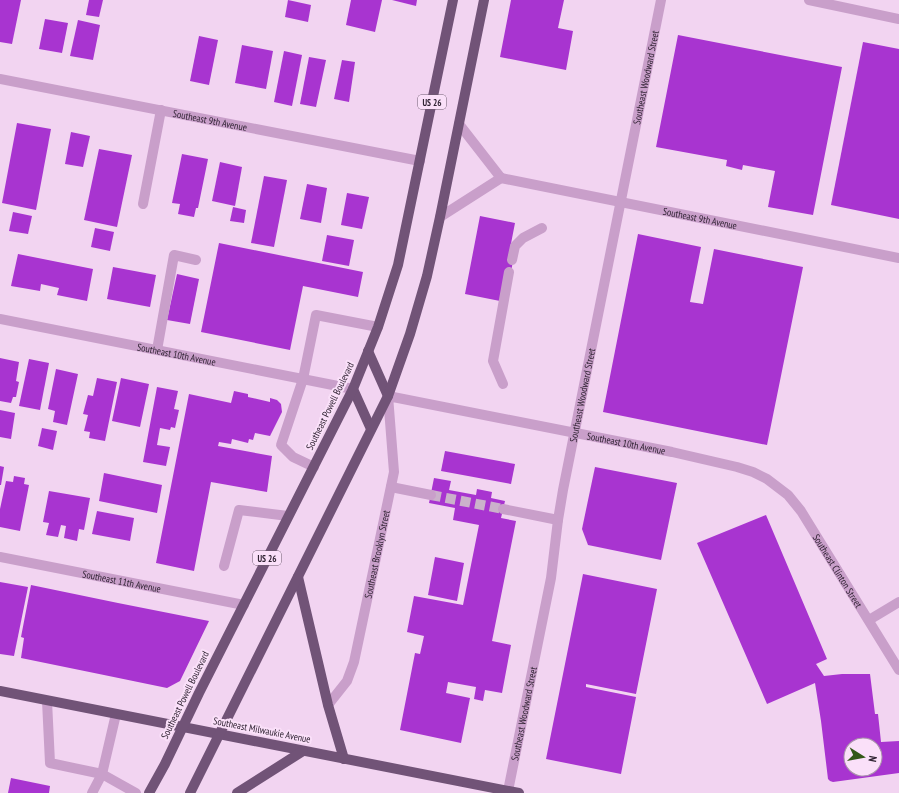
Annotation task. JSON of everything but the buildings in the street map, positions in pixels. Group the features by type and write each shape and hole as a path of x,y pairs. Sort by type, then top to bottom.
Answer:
{"main road":[{"name":"Southeast Powell Boulevard","path":"149,793 353,389 378,327 398,266 453,0"},
{"path":"190,793 388,396 410,334 427,276 484,0"},
{"path":"368,351 388,396"},
{"path":"353,389 371,429"},
{"path":"298,577 328,705 344,759"},
{"name":"Southeast Milwaukie Avenue","path":"0,691 514,792"},
{"path":"244,791 303,751"}],"street":[{"name":"Southeast Woodward Street","path":"514,792 551,578 558,520 574,433 661,0"},
{"path":"809,0 899,19"},
{"path":"858,11 860,0"},
{"name":"Southeast 9th Avenue","path":"0,79 420,161"},
{"path":"143,204 161,110"},
{"path":"440,217 501,178 459,124"},
{"name":"Southeast 9th Avenue","path":"501,178 899,258"},
{"path":"512,260 514,246 523,238 542,228"},
{"path":"157,350 174,255 196,260"},
{"path":"503,384 492,361 510,272"},
{"path":"314,467 293,457 281,445 304,379 316,315 378,327"},
{"name":"Southeast 10th Avenue","path":"0,319 353,389"},
{"name":"Southeast 10th Avenue","path":"388,396 672,452 737,467 753,472 767,479"},
{"name":"Southeast Brooklyn Street","path":"328,705 346,681 354,662 394,472 388,396"},
{"name":"Southeast Clinton Street","path":"767,479 788,495 801,511 899,670"},
{"path":"391,487 431,495"},
{"path":"224,566 239,510 288,516"},
{"path":"503,510 558,520"},
{"name":"Southeast 11th Avenue","path":"0,557 244,606"},
{"path":"869,620 899,602"},
{"path":"47,701 50,763 102,774 136,793"},
{"path":"92,793 102,774 116,714"}],"tunnel":[{"path":"431,495 503,509"}]}
